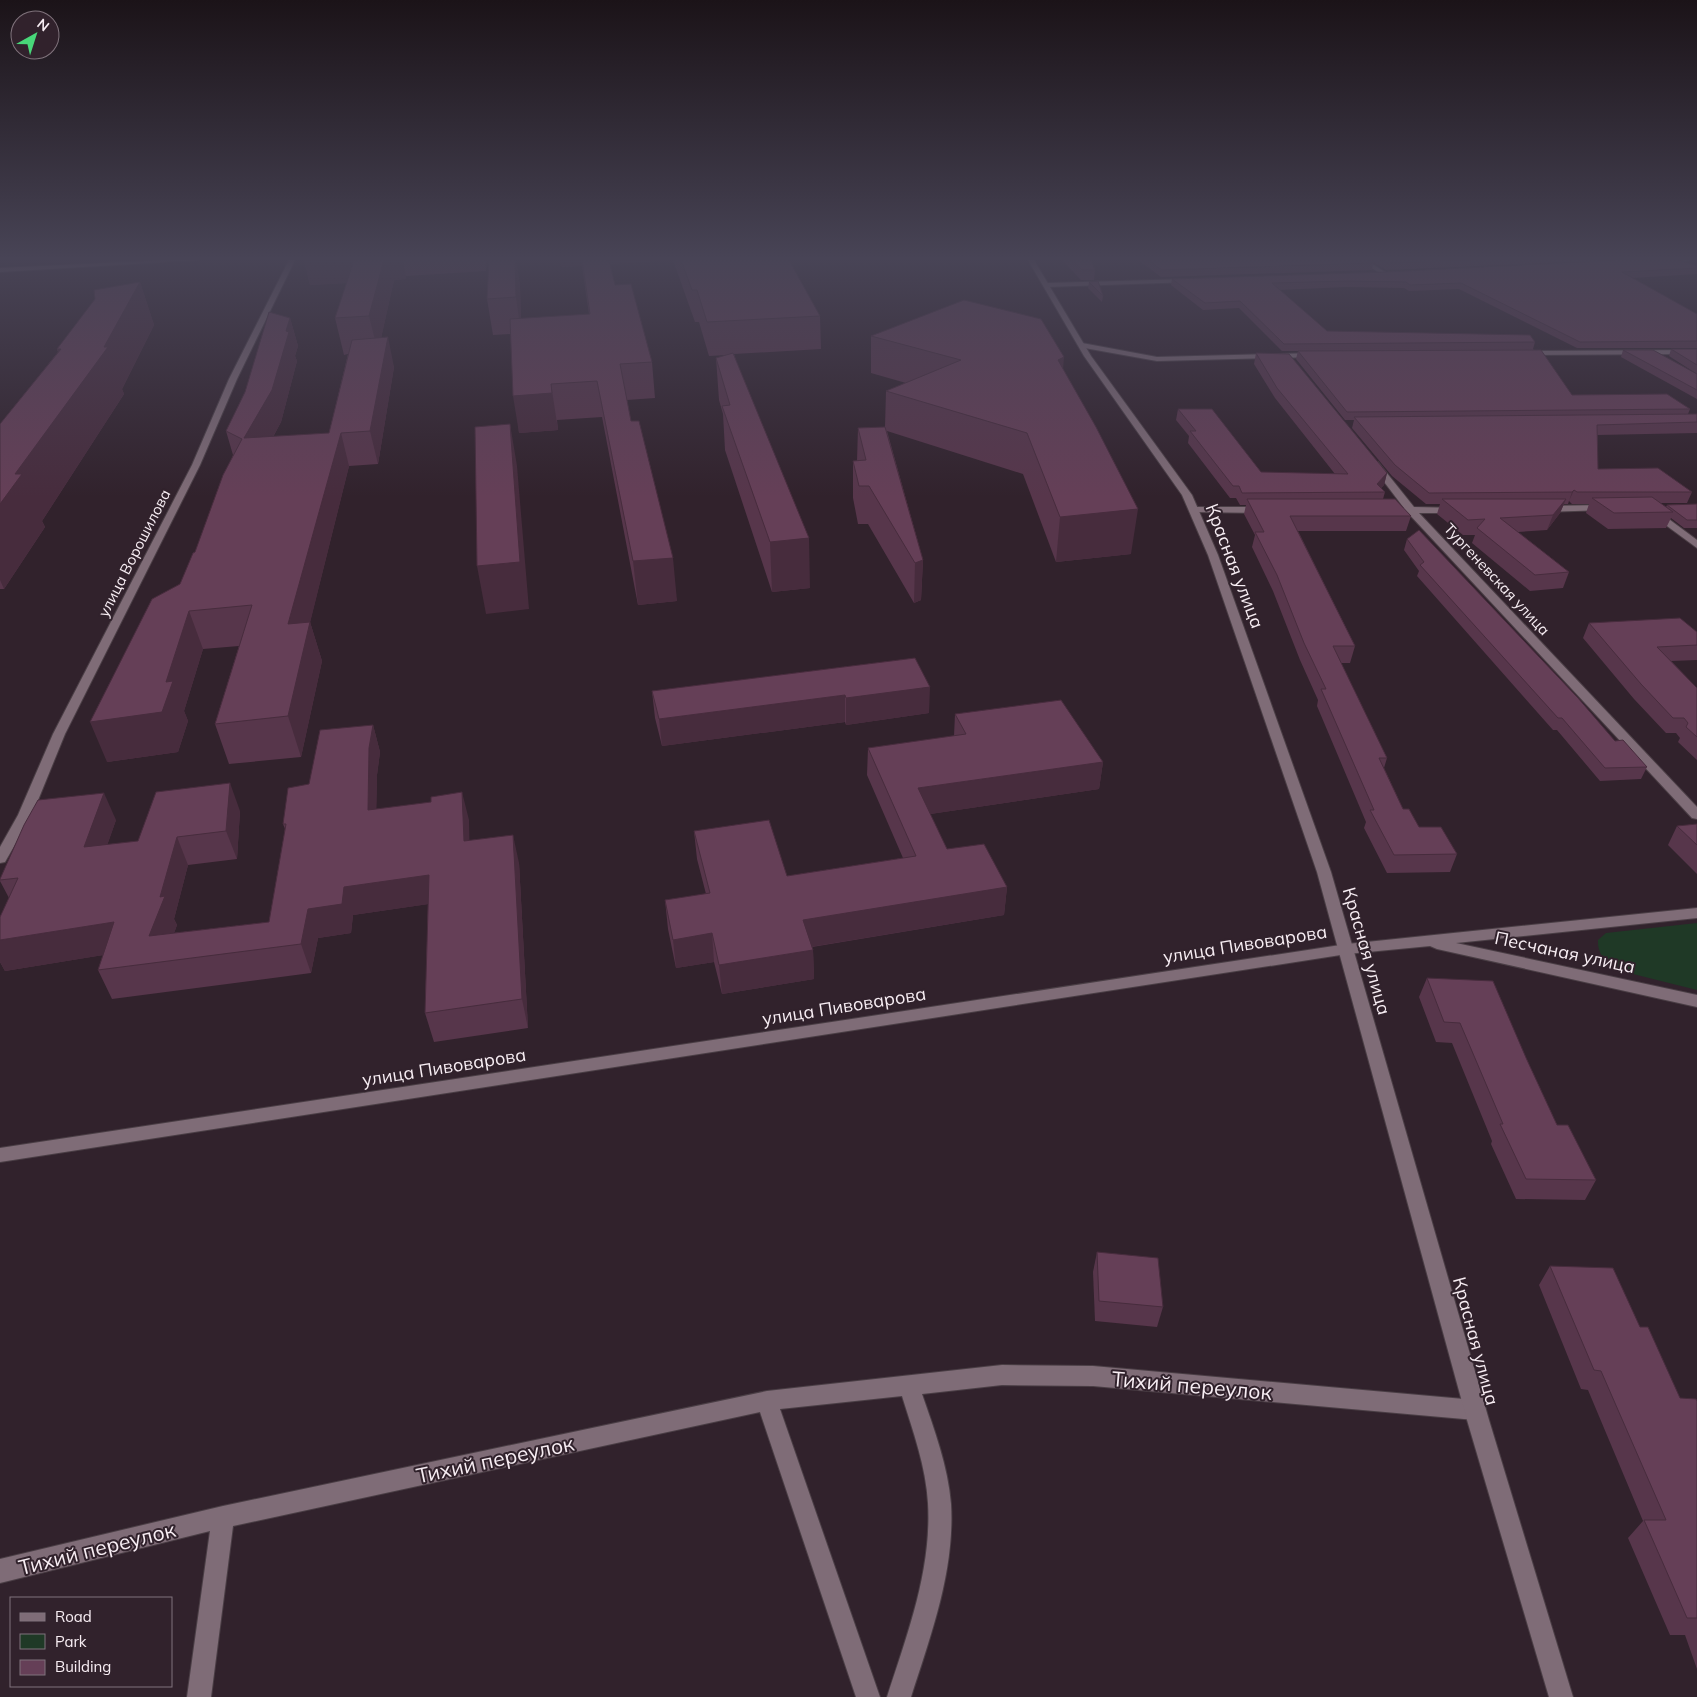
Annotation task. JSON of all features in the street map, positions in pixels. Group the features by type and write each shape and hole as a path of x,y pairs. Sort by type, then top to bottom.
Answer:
{"street":[{"name":"улица Ворошилова","path":"0,859 25,815 58,734 196,465 253,339"},
{"name":"Красная улица","path":"1079,339 1195,510 1213,555 1324,872 1475,1410 1562,1697"},
{"path":"1082,344 1150,358 1326,355"},
{"path":"1653,352 1668,361"},
{"path":"1514,353 1697,352"},
{"path":"1286,355 1299,370"},
{"name":"Тургеневская улица","path":"1368,456 1411,510 1697,815"},
{"path":"1530,509 1618,508"},
{"path":"1668,508 1648,508 1697,545"},
{"path":"1195,510 1274,510"},
{"path":"1392,510 1470,510"},
{"name":"улица Пивоварова","path":"0,1155 1347,949 1697,913"},
{"name":"Песчаная улица","path":"1424,941 1697,1001"},
{"name":"Тихий переулок","path":"0,1571 223,1517 767,1401 1002,1376 1093,1376 1475,1410"},
{"path":"900,1697 932,1587 940,1518 932,1461 909,1386"},
{"path":"767,1401 868,1697"},
{"path":"199,1697 223,1517"}],"green space":[{"path":"1697,923 1697,990 1617,970 1606,961 1599,950 1598,940 1606,933"}],"building":[{"path":"64,339 108,339 104,347 108,347 15,474 22,474 0,504 0,424 61,349 57,349"},
{"path":"261,339 287,339 272,390 244,438 329,433 352,340 388,339 370,431 341,433 288,624 310,622 288,716 215,724 252,605 189,611 166,682 173,681 162,712 90,722 152,599 180,584 195,552 223,475 242,439 226,431 245,392"},
{"path":"511,339 646,339 652,362 620,364 631,421 639,421 673,558 633,561 597,381 551,384 552,393 513,396"},
{"path":"883,339 1053,339 1064,357 1058,360 1096,427 1138,509 1060,517 1027,433 886,391 961,360"},
{"path":"1279,339 1533,339 1535,342 1284,344"},
{"path":"1574,339 1697,339 1697,341 1580,342"},
{"path":"1671,349 1697,349 1697,365"},
{"path":"1541,350 1572,395 1667,394 1690,409 1347,412 1298,351"},
{"path":"1623,350 1653,350 1697,374 1697,390"},
{"path":"733,353 809,538 770,542 722,406 730,405 716,358"},
{"path":"1256,353 1289,354 1387,473 1377,484 1385,492 1242,493 1239,486 1233,486 1190,431 1196,431 1178,409 1212,409 1261,472 1348,474 1277,388"},
{"path":"1697,414 1697,422 1597,425 1598,469 1658,468 1692,492 1577,492 1574,490 1572,492 1429,493 1395,465 1354,417"},
{"path":"510,424 520,562 477,566 475,427"},
{"path":"885,427 923,560 915,563 869,486 859,486 853,461 866,460 858,428"},
{"path":"1652,497 1673,512 1614,513 1592,498"},
{"path":"1247,499 1395,499 1411,516 1290,516 1355,646 1333,646 1387,758 1379,758 1403,809 1409,809 1419,827 1441,827 1457,854 1394,855 1370,810 1374,810 1321,689 1326,689 1304,643 1277,575 1255,532 1264,532"},
{"path":"1442,499 1566,499 1553,515 1500,518 1569,572 1535,575 1477,528 1485,519 1468,520"},
{"path":"1697,504 1697,520 1687,520 1667,505"},
{"path":"1419,530 1578,698 1615,741 1623,740 1647,767 1605,768 1562,718 1558,718 1420,565 1424,562 1407,539"},
{"path":"1680,618 1697,632 1697,645 1657,647 1697,688 1697,737 1686,727 1688,723 1684,718 1673,718 1589,623"},
{"path":"915,658 930,687 846,698 845,695 659,719 652,691"},
{"path":"1061,700 1103,762 918,788 947,849 984,844 1007,887 803,920 813,950 719,965 712,933 673,940 665,900 710,893 694,831 769,820 787,876 916,856 868,748 966,734 955,714"},
{"path":"373,725 369,748 368,810 431,802 431,797 462,792 464,841 513,835 522,999 425,1013 429,875 344,887 342,904 308,909 301,944 98,970 114,922 0,940 0,917 18,878 0,879 24,825 38,800 104,793 84,847 138,841 156,792 230,783 226,831 177,837 160,897 165,896 149,936 269,922 286,824 283,824 288,788 309,784 320,730"},
{"path":"1697,824 1697,845 1677,826"},
{"path":"1427,978 1493,981 1557,1125 1568,1125 1596,1180 1526,1179 1500,1124 1503,1124 1460,1023 1444,1022"},
{"path":"1097,1252 1158,1258 1163,1307 1099,1301"},
{"path":"1550,1266 1613,1268 1640,1327 1648,1327 1680,1398 1696,1399 1697,1401 1697,1618 1687,1618 1644,1520 1666,1520 1601,1371 1594,1370"}]}
